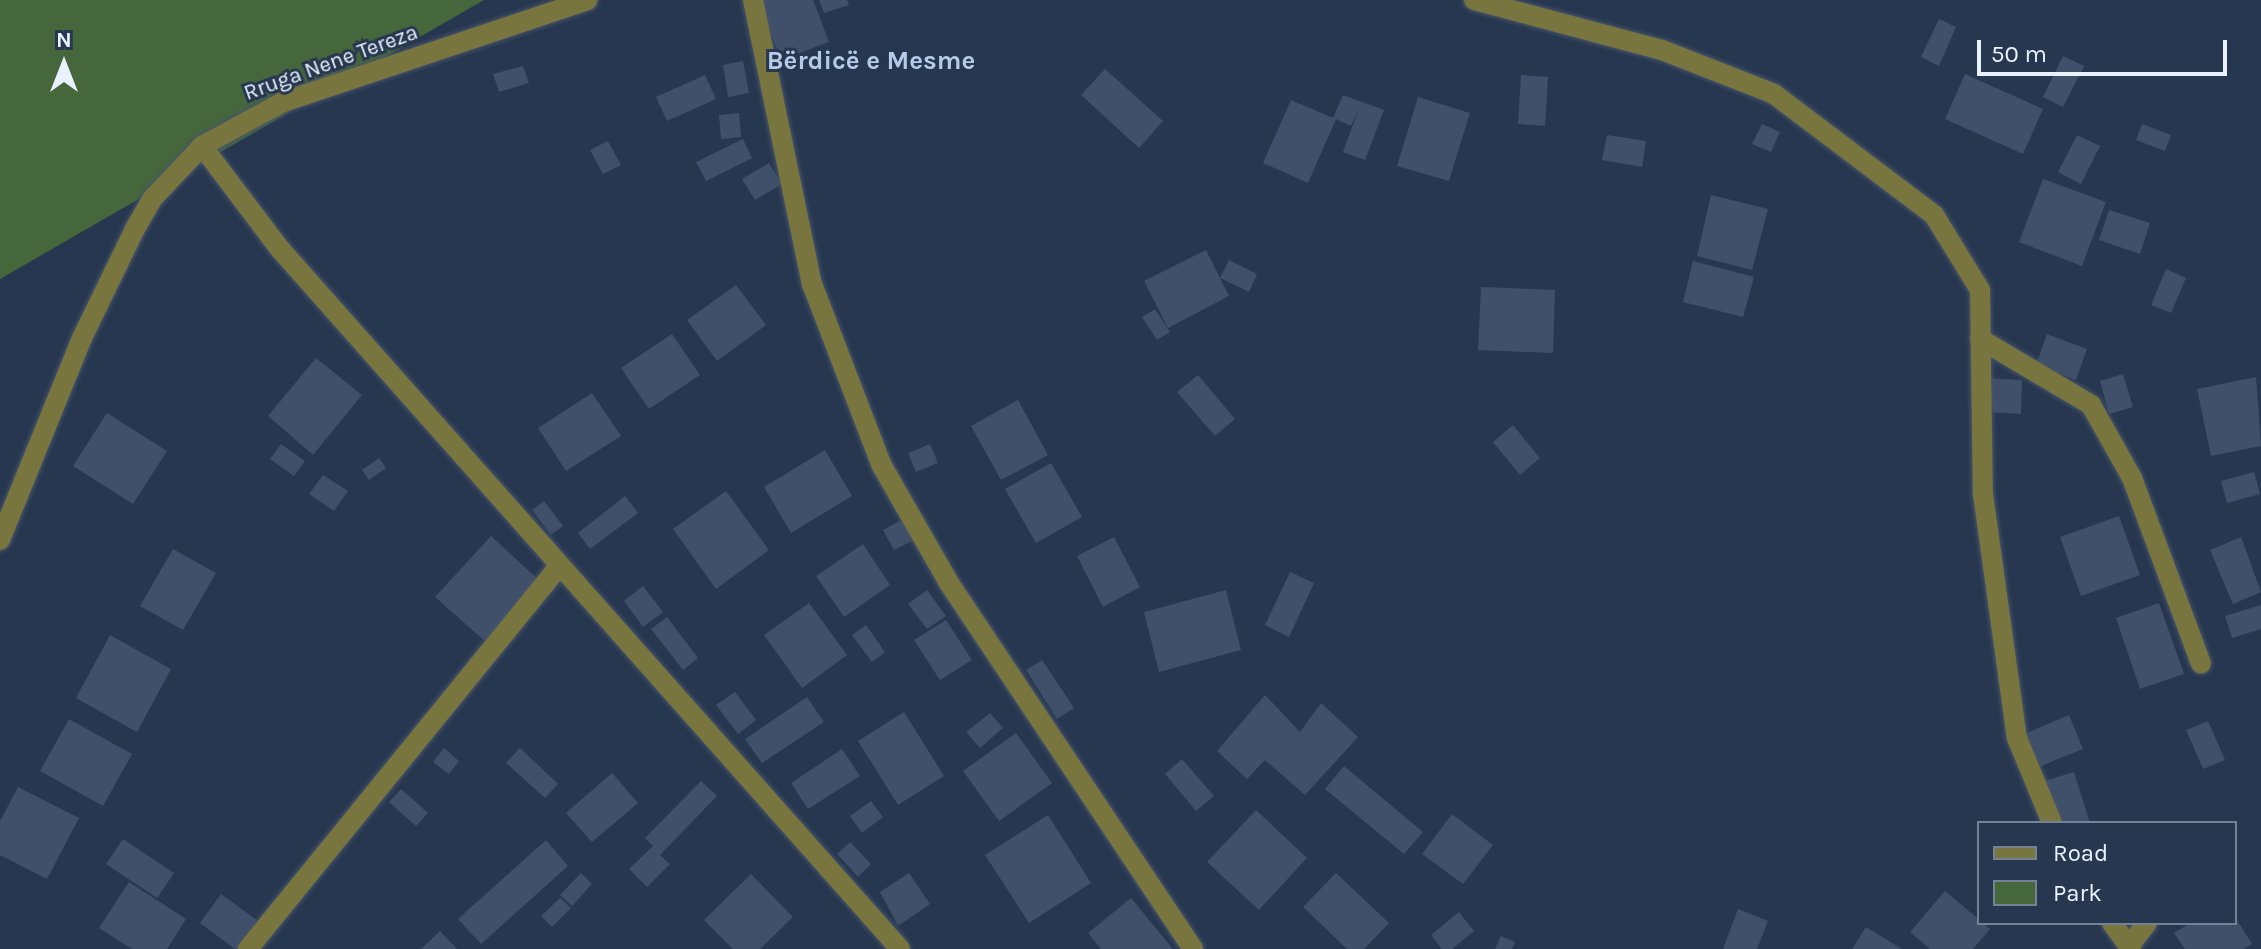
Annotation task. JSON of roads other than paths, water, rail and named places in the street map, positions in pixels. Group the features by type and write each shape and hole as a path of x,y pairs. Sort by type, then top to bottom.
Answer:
{"street":[{"name":"Rruga Nene Tereza","path":"0,540 82,338 136,227 153,198 202,146 283,102 587,0"},
{"path":"753,0 812,284 882,466 949,583 1193,949"},
{"path":"1474,0 1662,50 1774,94 1934,215 1980,290 1983,494 2017,738 2051,821"},
{"path":"202,146 280,249 900,949"},
{"path":"1980,339 2091,405 2132,478 2201,664"},
{"path":"248,949 559,566"},
{"path":"2113,925 2130,948 2146,925"}],"district":[{"name":"Bërdicë e Mesme","path":"871,61"}]}
